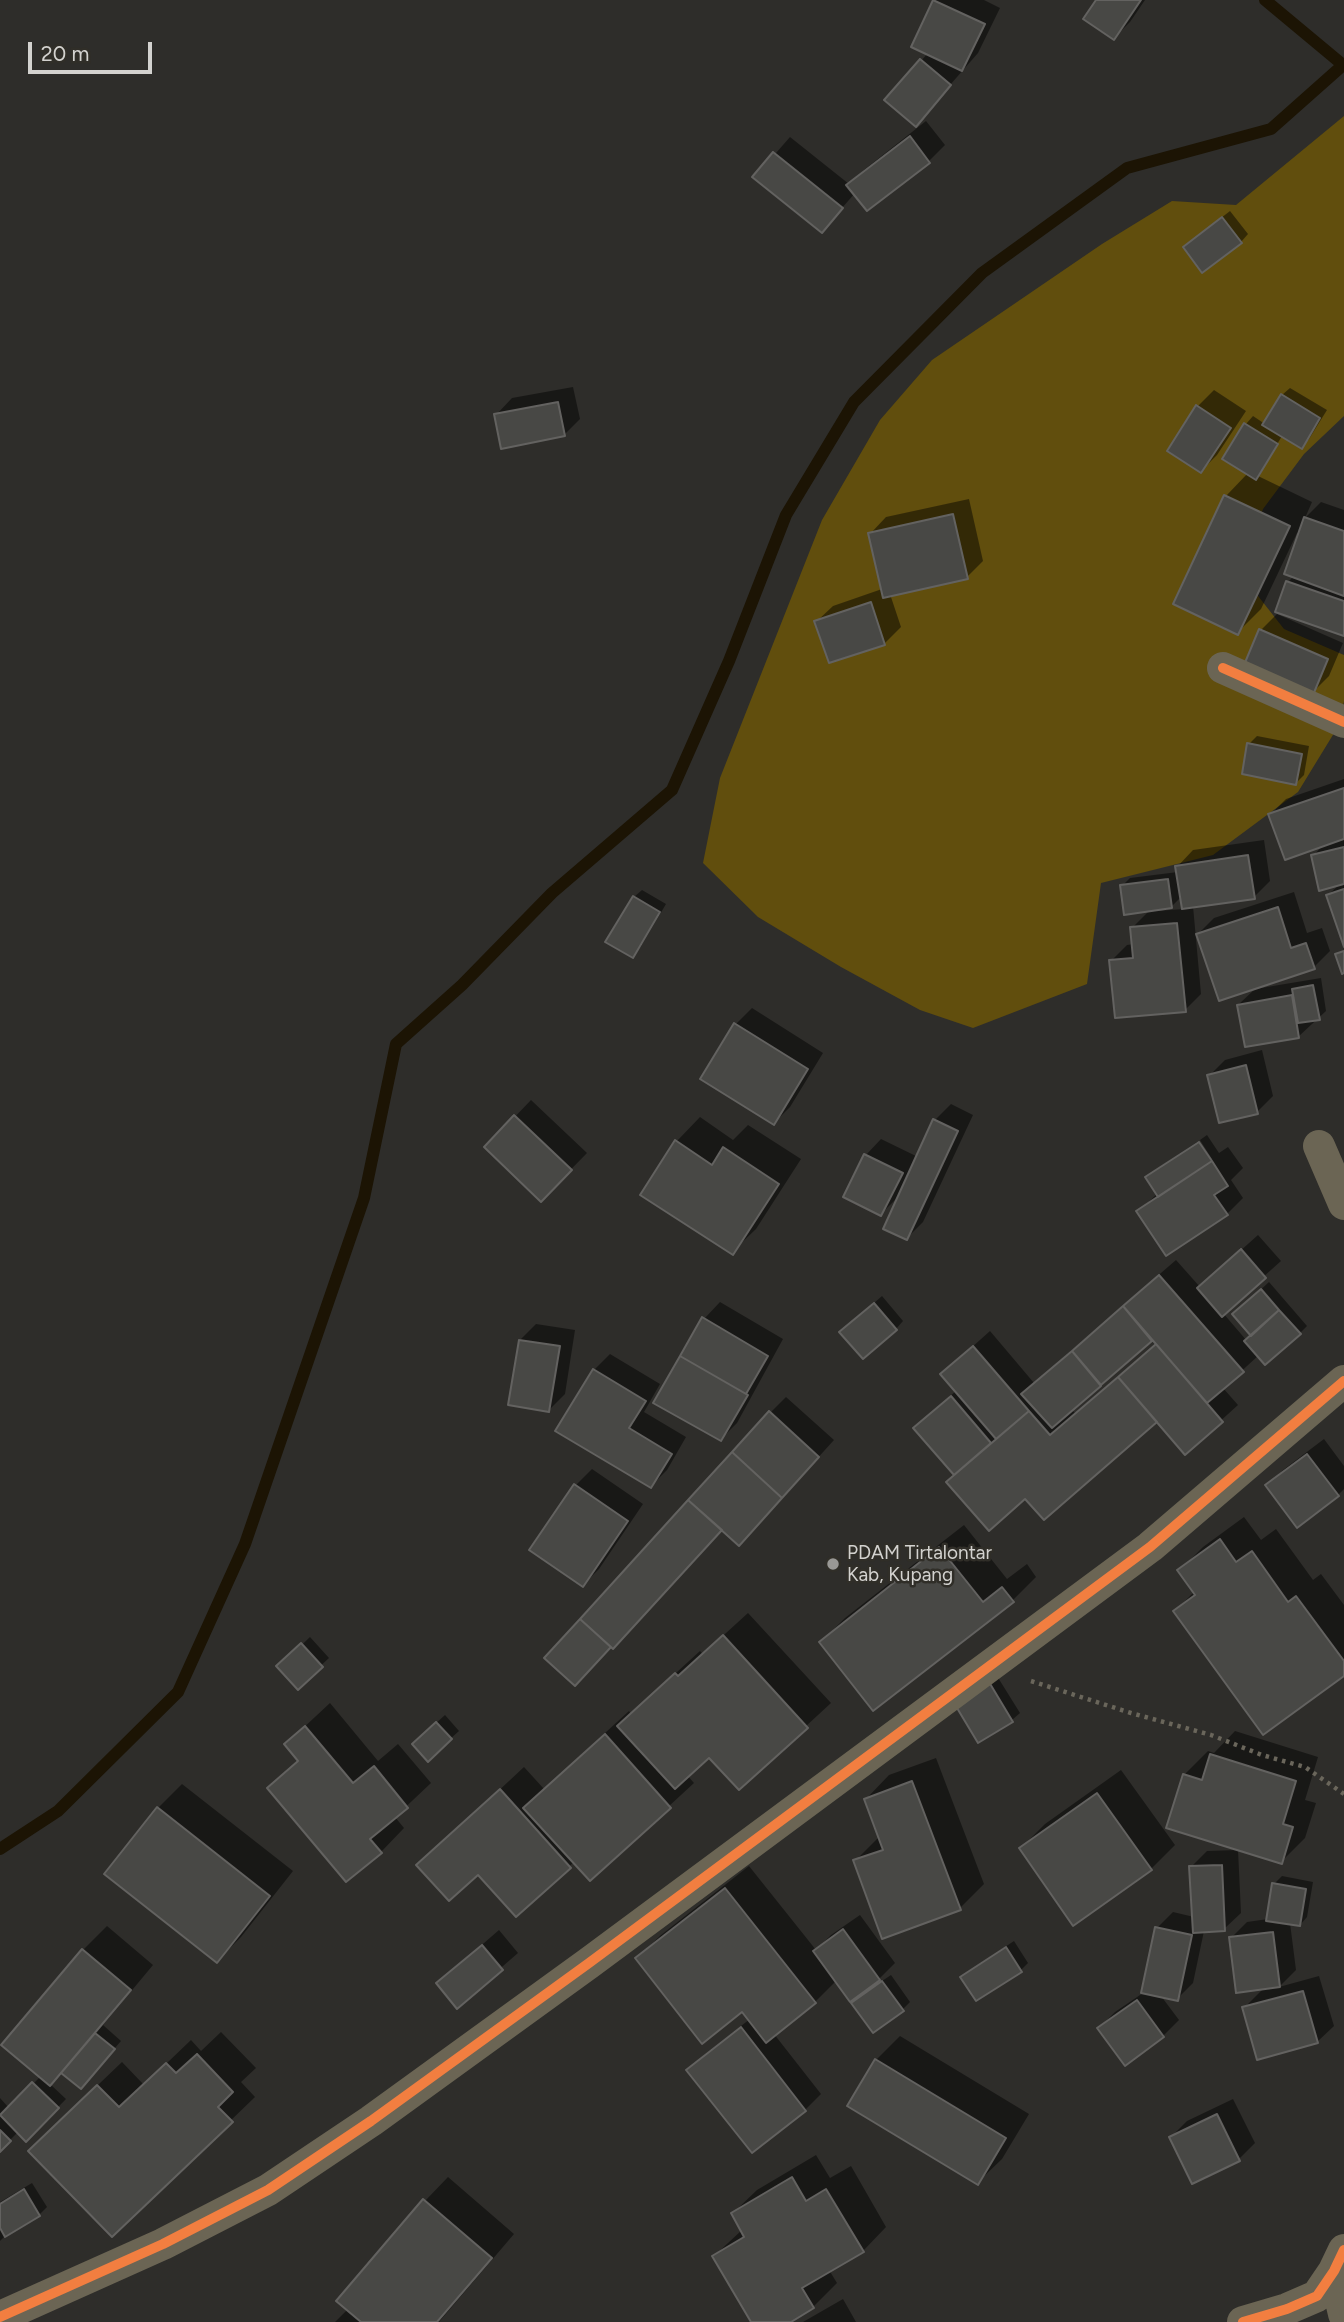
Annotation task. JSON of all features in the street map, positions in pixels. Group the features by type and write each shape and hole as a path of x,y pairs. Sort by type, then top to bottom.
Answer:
{"street":[{"path":"1223,668 1344,722"},
{"path":"1319,1146 1344,1204"},
{"path":"0,2317 163,2244 268,2190 382,2113 589,1964 1150,1546 1344,1381"},
{"path":"1339,2261 1344,2314"},
{"path":"1243,2322 1287,2309 1317,2296 1339,2261"}],"path":[{"path":"988,1667 1130,1713 1211,1735 1262,1755 1305,1767 1344,1794"}],"shaded area":[{"path":"1344,116 1344,416 1304,454 1263,509 1240,573 1284,629 1344,655 1344,701 1339,725 1298,792 1213,855 1101,883 1087,984 973,1028 920,1010 758,917 703,863 720,778 822,520 880,420 932,360 1102,244 1172,201 1236,205"}],"building":[{"path":"933,0 985,24 962,71 911,47"},
{"path":"1096,0 1141,0 1114,40 1083,19"},
{"path":"920,59 951,85 916,127 884,100"},
{"path":"910,136 930,163 867,211 846,185"},
{"path":"773,152 843,208 822,233 752,177"},
{"path":"1222,217 1242,243 1202,273 1183,247"},
{"path":"1281,394 1320,418 1302,449 1262,425"},
{"path":"558,402 565,436 501,449 494,414"},
{"path":"1196,405 1231,428 1201,473 1167,451"},
{"path":"1244,423 1278,444 1256,480 1222,459"},
{"path":"1224,495 1290,526 1238,635 1173,604"},
{"path":"953,514 968,579 883,598 868,533"},
{"path":"1304,517 1344,531 1344,596 1284,574"},
{"path":"1286,581 1344,601 1344,636 1275,612"},
{"path":"871,602 885,645 829,663 814,621"},
{"path":"1259,629 1328,659 1313,695 1244,665"},
{"path":"1247,743 1302,754 1296,785 1242,774"},
{"path":"1344,788 1344,839 1285,860 1268,814"},
{"path":"1344,847 1344,884 1319,891 1311,855"},
{"path":"1248,855 1255,899 1182,909 1175,866"},
{"path":"1168,879 1172,908 1124,915 1120,885"},
{"path":"1344,889 1344,947 1326,895"},
{"path":"633,896 660,912 633,958 605,942"},
{"path":"1278,907 1291,948 1306,943 1315,969 1219,1001 1196,934"},
{"path":"1177,923 1186,1012 1115,1018 1109,960 1133,958 1130,927"},
{"path":"1344,951 1344,973 1342,974 1335,954"},
{"path":"1313,985 1320,1020 1298,1023 1292,989"},
{"path":"1292,995 1299,1038 1245,1047 1237,1005"},
{"path":"734,1023 808,1069 774,1125 700,1079"},
{"path":"1246,1065 1258,1114 1219,1123 1207,1075"},
{"path":"514,1115 572,1170 541,1202 484,1147"},
{"path":"933,1119 958,1131 907,1240 883,1229"},
{"path":"675,1140 712,1165 723,1147 779,1184 733,1255 640,1195"},
{"path":"1199,1142 1212,1161 1158,1197 1145,1177"},
{"path":"864,1154 903,1173 881,1216 843,1197"},
{"path":"1212,1161 1228,1186 1214,1195 1228,1215 1166,1256 1136,1211"},
{"path":"1241,1249 1266,1278 1222,1317 1197,1288"},
{"path":"1159,1275 1244,1372 1207,1403 1123,1306"},
{"path":"1261,1289 1279,1310 1251,1336 1232,1314"},
{"path":"874,1303 897,1330 863,1359 839,1332"},
{"path":"1123,1306 1152,1341 1101,1385 1072,1351"},
{"path":"1279,1310 1301,1334 1265,1365 1244,1341"},
{"path":"702,1317 768,1356 746,1394 680,1356"},
{"path":"519,1340 560,1346 549,1412 508,1405"},
{"path":"1156,1344 1223,1422 1185,1455 1118,1377"},
{"path":"973,1346 1029,1411 996,1439 940,1374"},
{"path":"1072,1351 1101,1386 1052,1428 1021,1394"},
{"path":"680,1356 748,1395 721,1441 653,1403"},
{"path":"593,1369 646,1401 629,1428 672,1454 651,1488 555,1431"},
{"path":"1118,1377 1157,1422 1044,1520 1025,1499 989,1531 946,1482 1029,1411 1050,1435"},
{"path":"951,1396 991,1443 954,1475 913,1428"},
{"path":"769,1411 819,1457 782,1498 732,1452"},
{"path":"732,1452 782,1498 739,1546 688,1500"},
{"path":"1307,1454 1339,1496 1297,1528 1265,1485"},
{"path":"574,1484 628,1521 583,1587 529,1550"},
{"path":"688,1500 722,1530 613,1649 580,1619"},
{"path":"1220,1539 1236,1562 1252,1551 1288,1602 1296,1596 1344,1661 1344,1676 1263,1735 1173,1611 1195,1595 1177,1570"},
{"path":"939,1547 983,1602 1002,1587 1014,1602 873,1711 819,1642"},
{"path":"580,1619 611,1647 575,1686 544,1658"},
{"path":"723,1635 808,1728 739,1790 709,1758 675,1789 617,1726 675,1673 678,1676"},
{"path":"301,1643 323,1667 298,1690 276,1666"},
{"path":"989,1682 1013,1722 978,1743 954,1703"},
{"path":"436,1722 452,1739 428,1762 412,1744"},
{"path":"305,1726 353,1783 374,1766 408,1808 370,1839 382,1853 346,1882 267,1788 298,1761 284,1744"},
{"path":"605,1734 671,1808 590,1881 523,1808"},
{"path":"1210,1754 1296,1781 1283,1824 1293,1827 1282,1864 1166,1828 1183,1774 1202,1780"},
{"path":"912,1781 961,1910 882,1939 853,1860 883,1850 864,1799"},
{"path":"500,1789 571,1868 516,1917 478,1875 449,1901 416,1865"},
{"path":"1097,1793 1152,1870 1073,1926 1019,1848"},
{"path":"157,1807 270,1896 217,1963 104,1874"},
{"path":"1222,1865 1225,1931 1193,1933 1189,1866"},
{"path":"1272,1883 1306,1889 1300,1926 1266,1921"},
{"path":"725,1888 816,2003 766,2043 742,2012 702,2044 635,1958"},
{"path":"1155,1927 1192,1935 1178,2001 1141,1993"},
{"path":"843,1929 880,1980 850,2002 813,1951"},
{"path":"1273,1932 1280,1987 1236,1993 1229,1937"},
{"path":"482,1945 503,1970 457,2009 436,1983"},
{"path":"1006,1947 1022,1972 976,2001 960,1977"},
{"path":"82,1949 131,1990 50,2086 1,2045"},
{"path":"882,1981 904,2011 873,2033 851,2003"},
{"path":"1303,1991 1318,2043 1257,2060 1242,2007"},
{"path":"1137,2000 1164,2037 1125,2066 1097,2028"},
{"path":"741,2027 806,2111 752,2153 686,2070"},
{"path":"95,2033 115,2049 81,2089 61,2073"},
{"path":"197,2054 233,2092 218,2107 233,2122 112,2237 28,2151 97,2085 119,2107 166,2063 176,2073"},
{"path":"875,2059 1006,2138 978,2185 847,2106"},
{"path":"32,2082 59,2108 26,2142 0,2115"},
{"path":"1217,2114 1240,2161 1192,2184 1169,2137"},
{"path":"0,2130 11,2141 0,2152"},
{"path":"792,2177 806,2201 826,2189 864,2252 802,2288 814,2308 791,2322 751,2322 712,2256 744,2237 731,2213"},
{"path":"24,2189 40,2216 5,2237 0,2228 0,2204"},
{"path":"423,2199 492,2258 437,2322 361,2322 336,2301"}],"waterway":[{"path":"0,1849 58,1811 178,1692 245,1544 364,1198 396,1044 462,985 552,893 672,790 729,661 786,515 854,402 982,273 1127,168 1271,129 1343,65 1265,0"}],"cycle path":[{"path":"1223,668 1344,722"},
{"path":"0,2317 163,2244 268,2190 371,2121 589,1963 1150,1547 1344,1381"},
{"path":"1243,2322 1287,2309 1317,2296 1344,2250"}],"place":[{"name":"PDAM Tirtalontar Kab, Kupang","path":"833,1564"}]}
